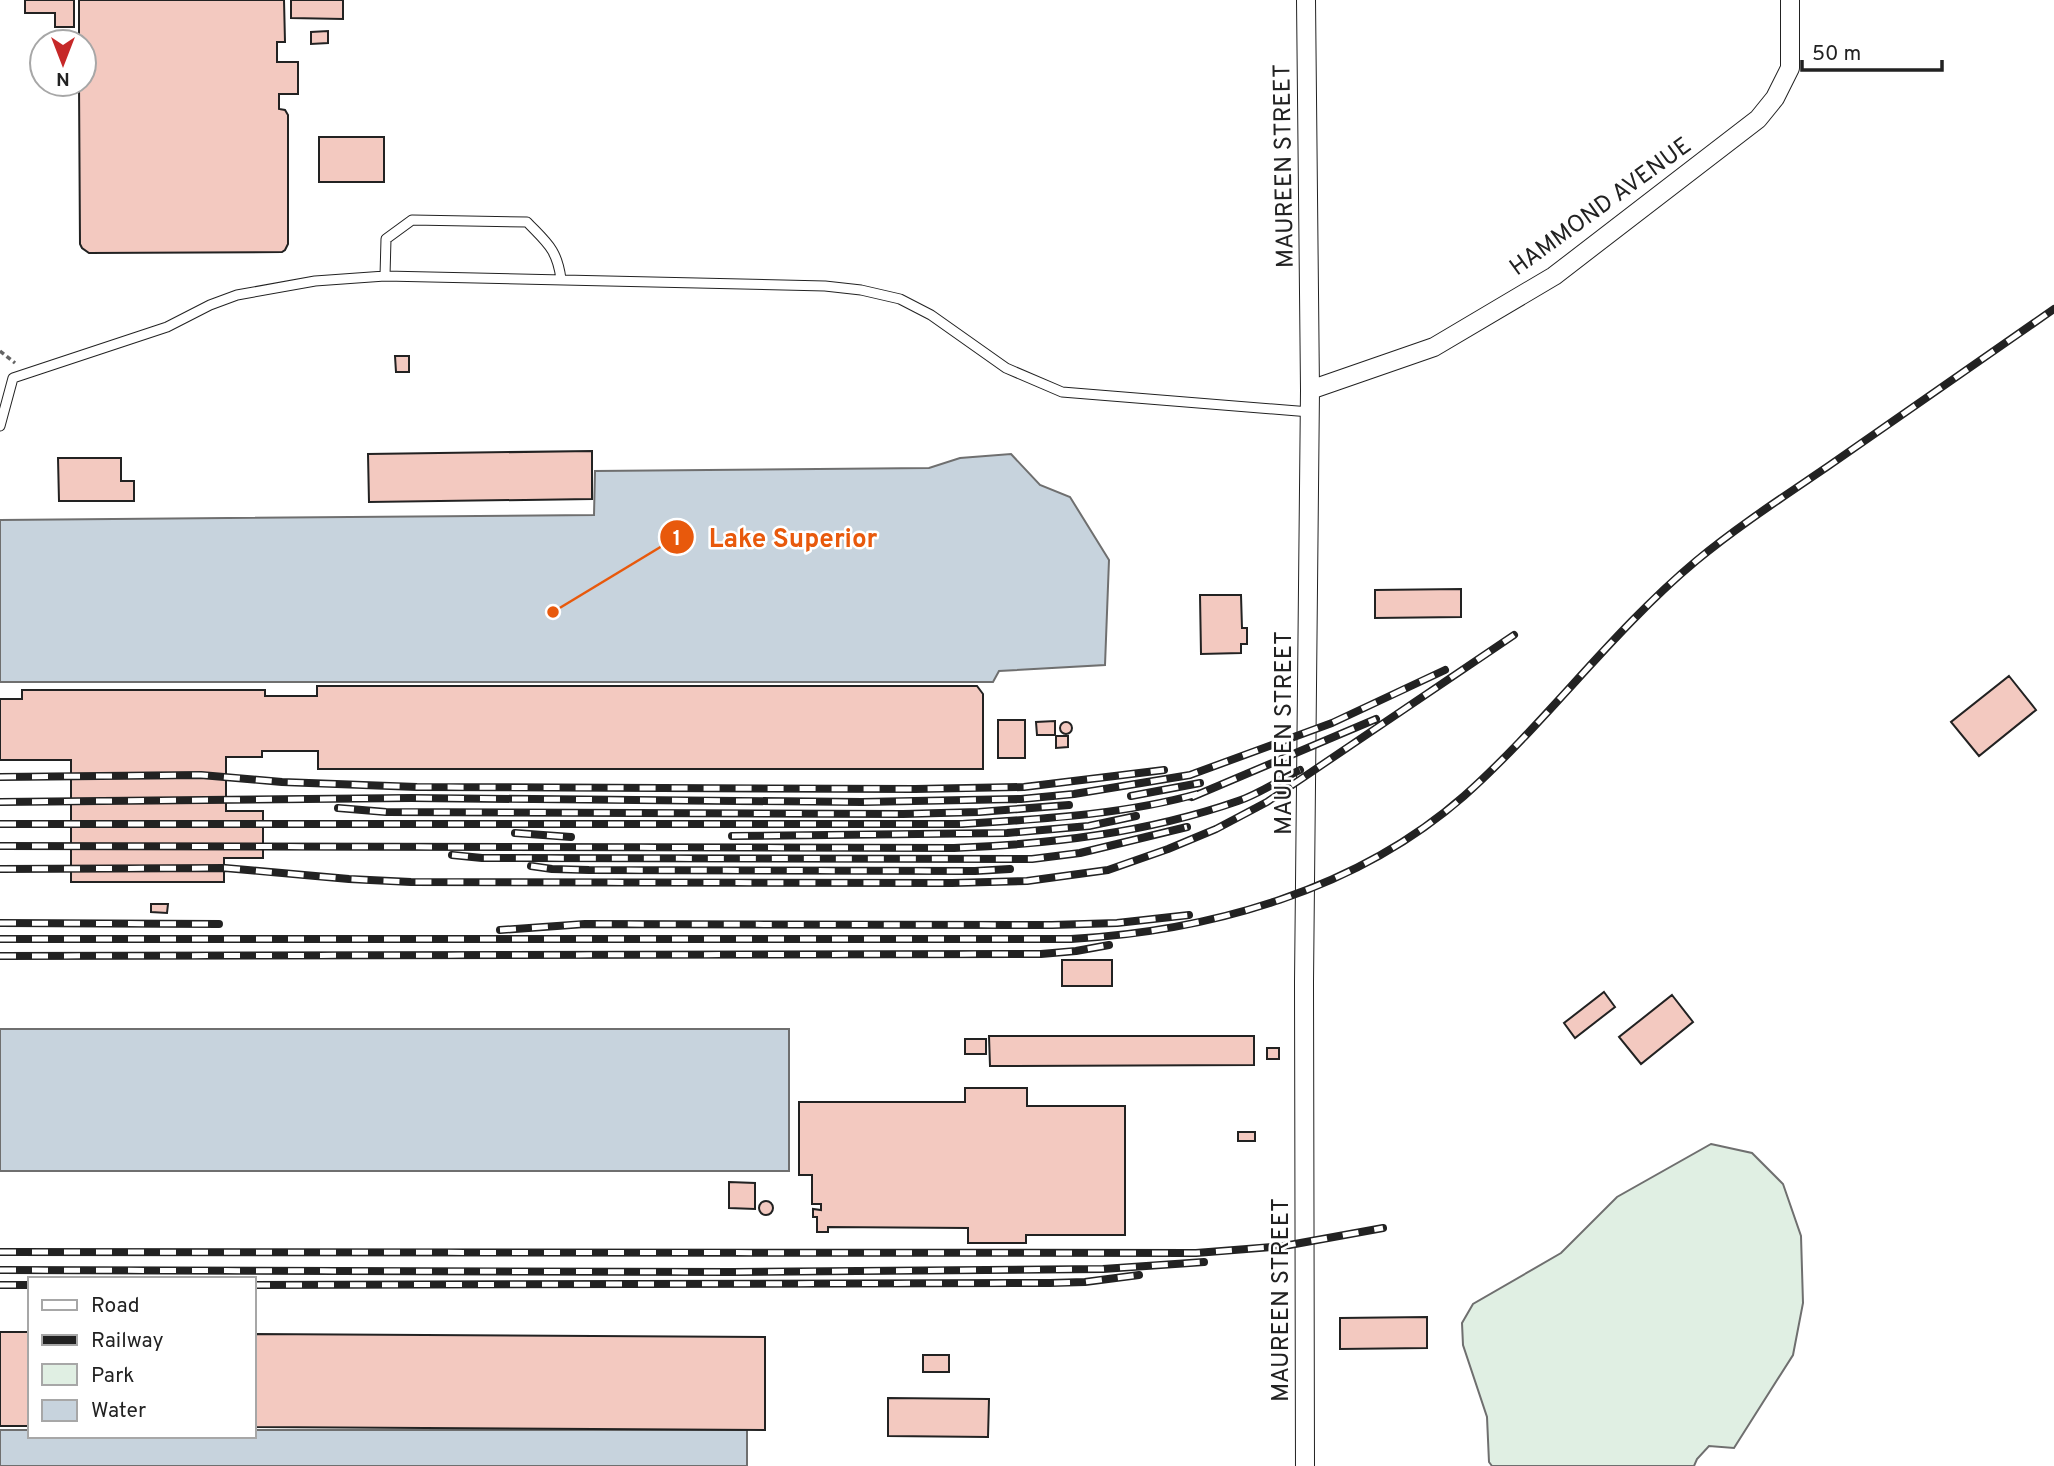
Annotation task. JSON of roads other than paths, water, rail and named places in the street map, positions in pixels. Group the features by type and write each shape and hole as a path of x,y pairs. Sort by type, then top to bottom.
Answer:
{"street":[{"name":"MAUREEN STREET","path":"1305,1466 1304,982 1310,412 1306,0"},
{"name":"HAMMOND AVENUE","path":"1310,390 1434,347 1554,276 1758,119 1775,98 1790,68 1790,0"}],"lane":[{"path":"384,276 386,239 412,220 438,220 527,222 547,243 558,260 561,279"},
{"path":"0,426 13,378 167,327 210,305 237,295 315,281 384,276 825,286 861,290 900,299 931,315 1006,368 1062,392 1310,412"}],"water":[{"path":"1011,454 1040,485 1070,497 1109,560 1105,665 999,671 993,682 0,682 0,520 594,515 595,471 929,468 960,458"},
{"path":"0,1029 789,1029 789,1171 0,1171"},
{"path":"0,1430 28,1430 28,1438 256,1438 256,1430 747,1430 747,1466 0,1466"}],"railway":[{"path":"0,939 1071,939 1176,926 1229,915 1280,900 1377,857 1422,829 1494,768 1635,617 1696,561 1760,512 2054,309"},
{"path":"0,869 225,868 411,882 952,883 1027,881 1108,870 1216,829 1267,802 1514,635"},
{"path":"0,802 411,798 862,802 1021,799 1074,794 1190,775 1332,723 1445,670"},
{"path":"1192,797 1376,719"},
{"path":"0,777 201,775 282,782 417,787 915,789 1024,787 1164,770"},
{"path":"0,846 990,846 1098,835 1168,821 1246,798 1300,770"},
{"path":"1131,796 1200,783"},
{"path":"0,824 960,824 1112,811 1201,793"},
{"path":"338,808 386,812 903,814 979,812 1069,805"},
{"path":"732,836 1007,833 1089,826 1136,816"},
{"path":"452,855 482,858 1032,859 1080,853 1187,827"},
{"path":"515,833 571,837"},
{"path":"531,866 589,870 1010,869"},
{"path":"500,930 585,924 1052,925 1117,923 1189,915"},
{"path":"0,923 219,924"},
{"path":"0,956 1041,954 1109,945"},
{"path":"0,1252 1196,1253 1284,1246 1383,1228"},
{"path":"0,1270 732,1272 1103,1269 1204,1262"},
{"path":"256,1285 1050,1283 1085,1282 1139,1275"},
{"path":"0,1285 28,1285"}],"place":[{"name":"Lake Superior","path":"553,612"}]}
